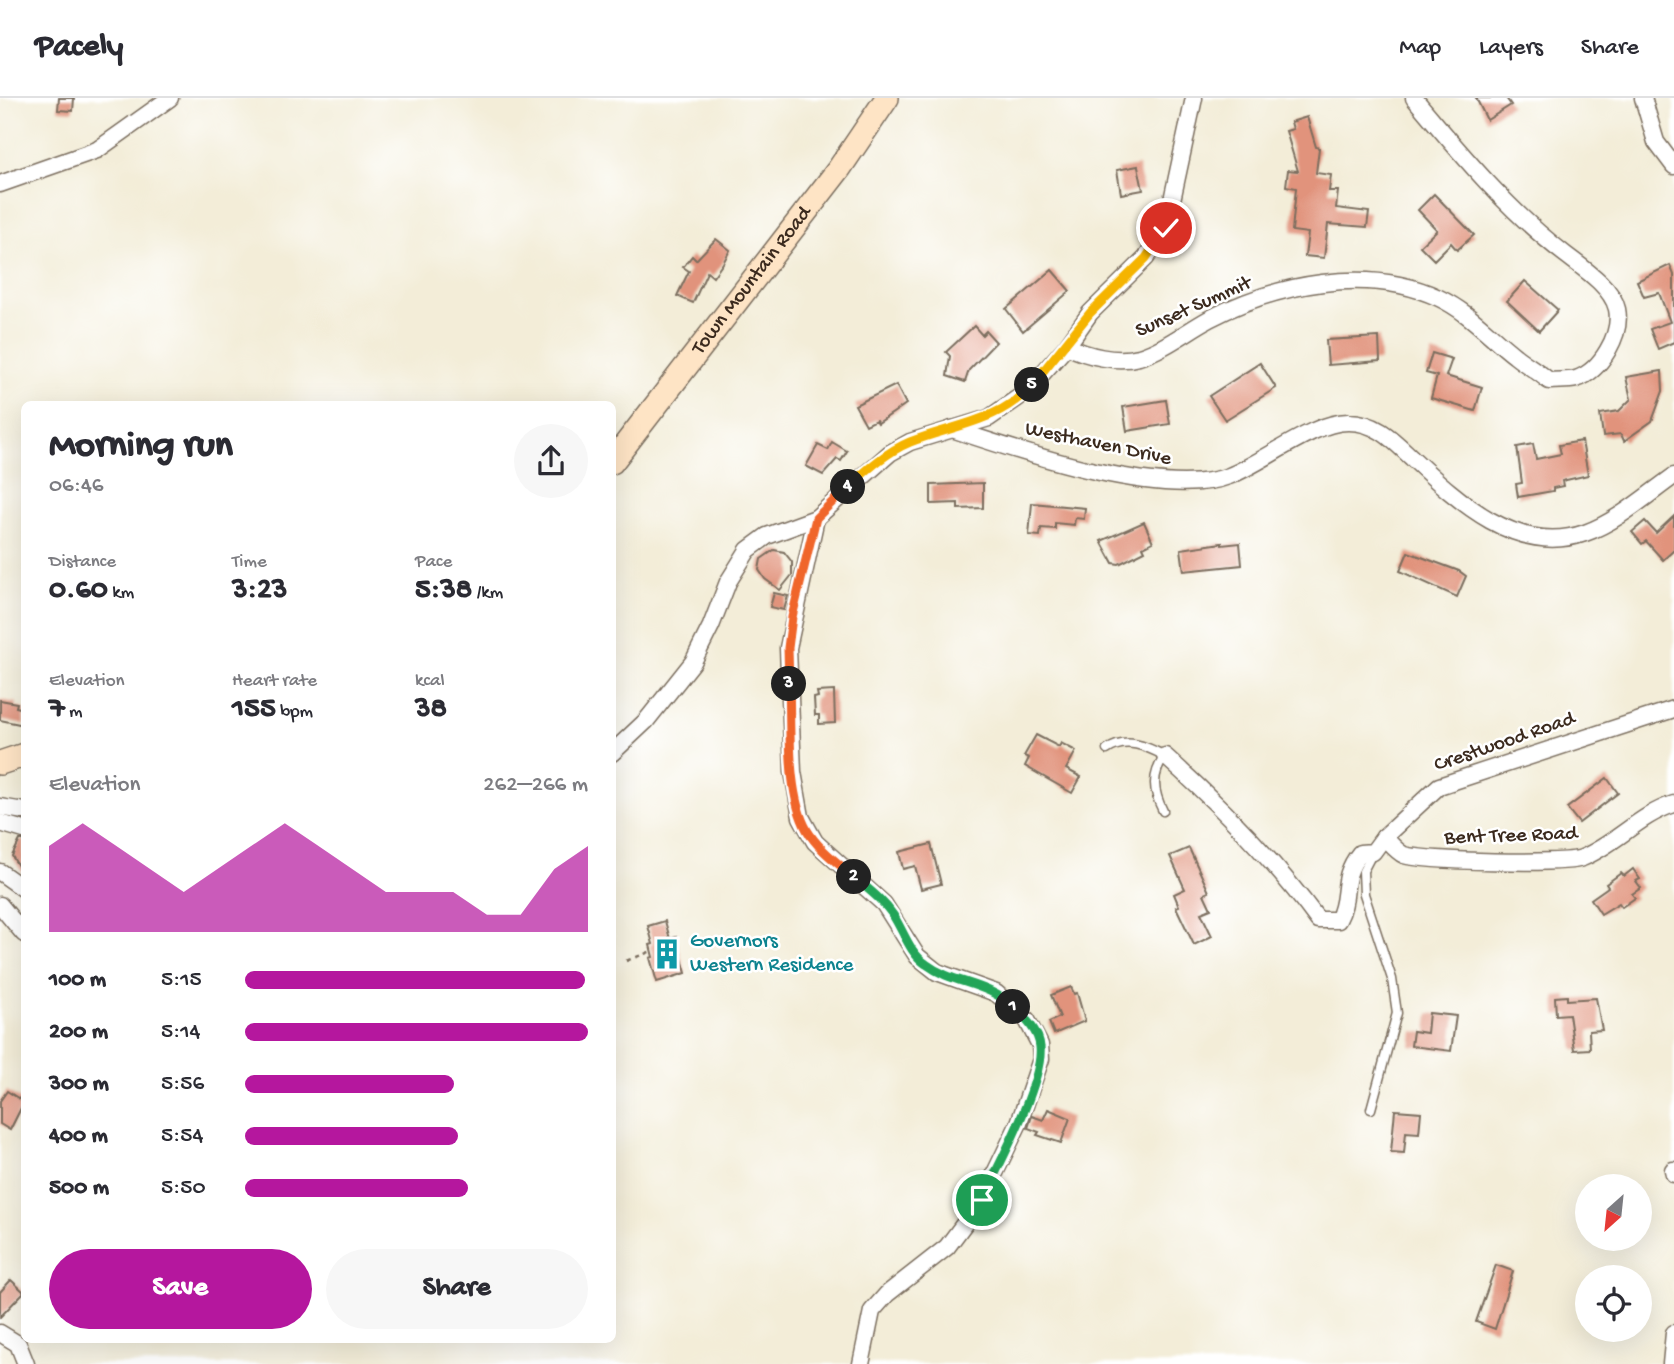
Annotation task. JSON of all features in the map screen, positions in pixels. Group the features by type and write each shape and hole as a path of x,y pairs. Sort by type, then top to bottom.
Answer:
{"main road":[{"name":"Town Mountain Road","path":"616,457 832,178 887,98"},
{"path":"0,763 21,756"}],"street":[{"path":"0,184 97,150 170,98"},
{"path":"616,749 646,721 693,662 712,626 728,582 748,550 767,536 816,518 890,453 909,442 989,418 1025,393 1067,346 1090,313 1146,258 1166,228 1194,98"},
{"name":"Sunset Summit","path":"1067,346 1082,353 1121,359 1140,356 1212,318 1290,289 1336,280 1402,286 1439,298 1471,316 1515,356 1549,381 1578,378 1593,368 1615,334 1617,309 1605,290 1589,273 1539,233 1461,154 1413,98"},
{"path":"1643,98 1656,142 1674,166"},
{"name":"Westhaven Drive","path":"952,429 1042,459 1188,484 1228,477 1314,432 1346,421 1365,423 1385,433 1467,507 1495,524 1526,536 1551,540 1586,533 1674,476"},
{"path":"816,518 792,617 788,648 793,772 801,817 815,842 884,904 917,956 937,972 996,993 1027,1020 1040,1045 1041,1059 1020,1123 982,1200 947,1247 887,1294 872,1311 861,1364"},
{"name":"Crestwood Road","path":"1165,756 1284,873 1318,920 1338,920 1343,911 1345,880 1349,868 1360,853 1373,852 1384,837 1439,786 1674,709"},
{"name":"Bent Tree Road","path":"1384,837 1401,854 1433,861 1578,860 1604,848 1651,811 1674,804"},
{"path":"0,807 21,810"},
{"path":"0,823 21,829"},
{"path":"0,872 21,887"},
{"path":"0,905 21,930"},
{"path":"0,1333 18,1344 26,1364"},
{"path":"1671,1364 1674,1333"}],"lane":[{"path":"1107,750 1115,745 1131,743 1165,756 1158,766 1154,784 1154,794 1163,811"},
{"name":"Crestwood Road","path":"1371,1109 1397,1013 1392,979 1364,894 1363,871 1373,852"}],"path":[{"path":"626,961 652,951"}],"building":[{"path":"59,98 74,98 73,111 58,110"},
{"path":"1476,98 1506,98 1511,105 1487,120"},
{"path":"1307,117 1316,147 1319,148 1316,173 1331,175 1329,191 1338,191 1336,208 1369,212 1367,227 1328,224 1324,258 1305,256 1308,233 1292,231 1296,188 1286,186 1288,170 1298,171 1286,131 1293,129 1291,122"},
{"path":"1138,166 1143,190 1121,194 1117,170"},
{"path":"1434,194 1474,235 1457,250 1451,243 1434,260 1420,246 1437,230 1418,210"},
{"path":"716,239 730,250 723,263 713,277 707,272 693,303 677,296 689,271 683,267 692,256 696,260"},
{"path":"1670,265 1674,275 1674,342 1658,349 1650,329 1670,322 1659,293 1644,297 1637,281"},
{"path":"1052,270 1070,291 1023,331 1006,309"},
{"path":"1525,281 1558,310 1539,331 1507,301"},
{"path":"974,326 982,335 986,331 996,342 969,370 965,382 947,376 950,356 946,352"},
{"path":"1379,337 1380,361 1328,365 1326,340"},
{"path":"1432,353 1452,359 1446,376 1482,387 1475,411 1431,398 1437,376 1426,373"},
{"path":"1260,363 1276,388 1225,420 1209,396"},
{"path":"1662,371 1663,391 1652,421 1624,441 1621,434 1603,436 1600,414 1619,411 1631,399 1626,377"},
{"path":"896,385 906,404 878,423 876,420 866,425 855,405"},
{"path":"1166,400 1170,424 1127,431 1123,407"},
{"path":"1582,441 1588,475 1562,481 1563,486 1553,488 1553,491 1518,497 1516,484 1522,483 1517,447 1533,444 1536,459 1561,454 1559,445"},
{"path":"832,442 847,451 841,461 837,459 823,475 806,466 818,445 828,450"},
{"path":"983,483 983,508 958,509 958,503 931,504 931,485"},
{"path":"1032,503 1085,508 1084,519 1075,518 1074,525 1055,523 1055,529 1041,528 1040,536 1029,535"},
{"path":"1674,516 1674,550 1663,560 1646,541 1642,544 1632,532 1645,521 1656,533"},
{"path":"1144,522 1153,542 1143,547 1145,551 1119,564 1113,563 1101,541"},
{"path":"1240,543 1242,565 1184,571 1181,549"},
{"path":"774,550 784,552 792,562 792,575 780,590 765,579 759,570 761,559"},
{"path":"1408,552 1466,576 1457,597 1400,571"},
{"path":"774,593 788,596 784,610 770,607"},
{"path":"834,691 835,723 819,724 819,715 815,715 814,698 818,697 817,692"},
{"path":"0,700 17,703 16,707 21,708 21,724 0,720"},
{"path":"1036,735 1059,747 1061,743 1076,751 1066,769 1081,777 1072,793 1025,766 1029,758 1024,756"},
{"path":"1607,778 1618,793 1579,823 1567,808"},
{"path":"20,840 21,840 21,871 12,856"},
{"path":"931,844 941,884 921,889 915,866 903,869 899,852"},
{"path":"1189,848 1209,892 1204,894 1211,909 1201,913 1212,936 1194,945 1176,907 1179,906 1174,894 1185,889 1170,856"},
{"path":"1633,869 1640,879 1636,881 1641,888 1632,894 1635,898 1622,907 1619,903 1601,914 1591,899 1621,873 1624,876"},
{"name":"Governors Western Residence","path":"665,921 670,939 676,937 686,973 657,982 650,958 653,957 650,945 653,944 648,926"},
{"path":"1071,987 1074,994 1077,993 1085,1021 1054,1034 1049,1022 1060,1017 1051,995"},
{"path":"1567,996 1567,1000 1596,998 1602,1030 1589,1031 1590,1049 1574,1050 1569,1014 1556,1015 1555,997"},
{"path":"1429,1013 1456,1016 1451,1051 1411,1046 1413,1031 1427,1033"},
{"path":"7,1091 21,1100 21,1108 10,1130 0,1124 0,1101"},
{"path":"1048,1109 1070,1118 1061,1143 1037,1135 1039,1132 1028,1128 1032,1116 1043,1120"},
{"path":"1395,1110 1421,1112 1419,1133 1406,1132 1404,1153 1391,1152"},
{"path":"1496,1265 1513,1271 1495,1329 1476,1322"},
{"path":"11,1280 21,1289 21,1295 0,1317 0,1292"}],"place":[{"name":"Governors Western Residence","path":"667,954"}],"route":[{"path":"982,1200 1020,1123 1041,1059 1040,1045 1027,1020 996,993 980,984 937,972 925,964 912,950 893,916 874,892 815,842 807,830 797,801 793,772 788,648 792,617 816,518 872,466 890,453 909,442 989,418 1025,393 1067,346 1090,313 1146,258 1166,228"}]}
